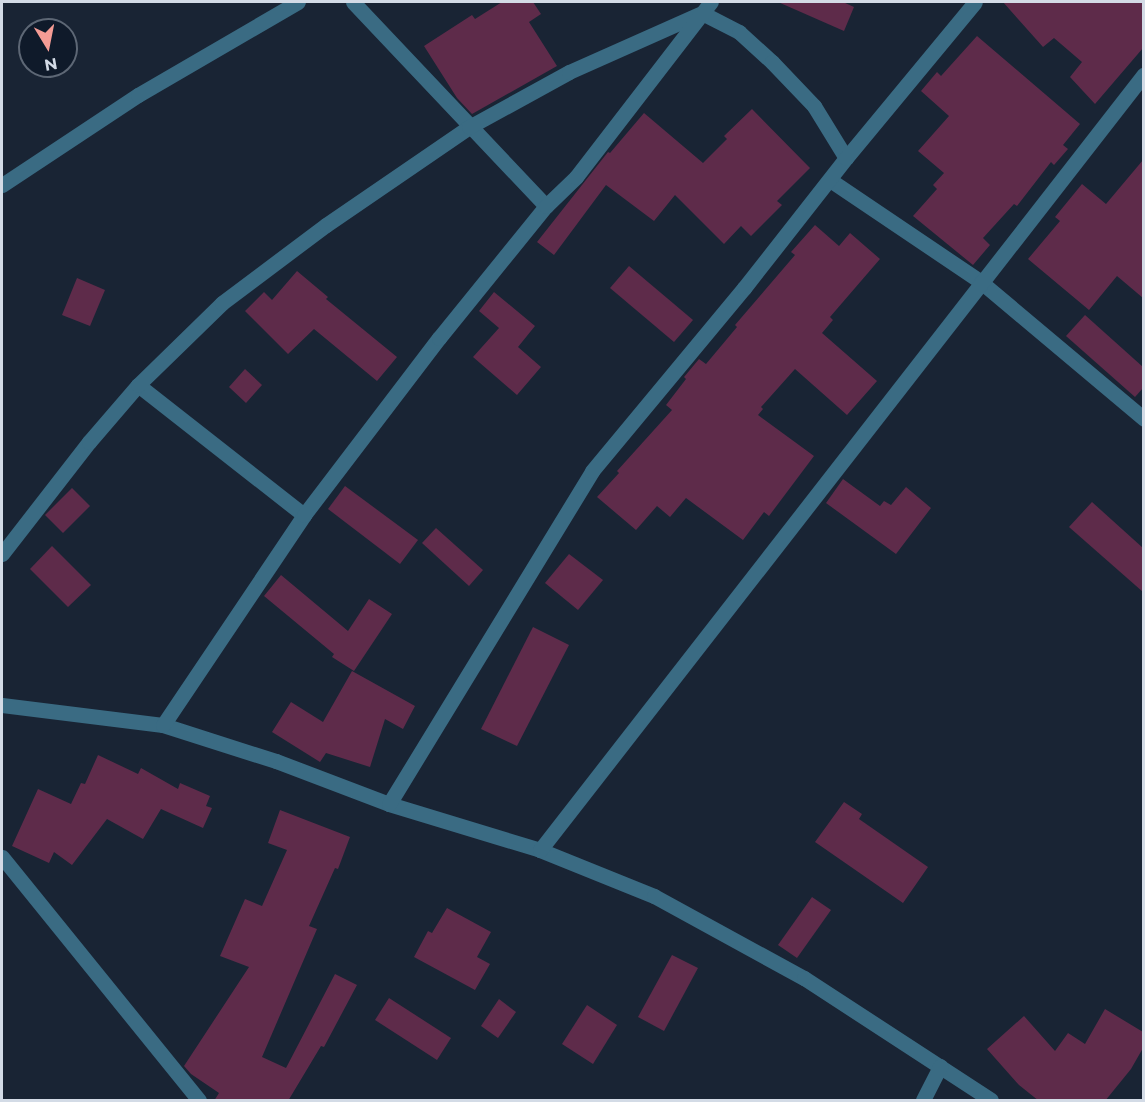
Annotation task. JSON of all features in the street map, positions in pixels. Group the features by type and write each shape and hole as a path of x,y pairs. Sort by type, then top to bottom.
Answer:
{"street":[{"path":"2,185 138,95 298,2"},
{"path":"353,2 546,206"},
{"path":"389,804 592,471 744,288 846,158 975,2"},
{"path":"2,554 89,442 138,385 222,303 326,225 469,127 568,72 706,7"},
{"path":"706,7 739,32 772,62 814,106 846,158"},
{"path":"163,726 304,515 439,338 546,206 576,177 706,7"},
{"path":"540,850 1143,74"},
{"path":"830,180 981,282 1143,419"},
{"path":"138,385 304,515"},
{"path":"2,705 163,726 276,761 389,804 540,850 654,896 804,978 991,1101"},
{"path":"2,857 200,1101"},
{"path":"923,1101 940,1066"}],"building":[{"path":"502,2 533,2 541,14 529,22 557,66 472,114 457,98 424,46 472,15 475,19"},
{"path":"778,2 843,2 854,7 844,31"},
{"path":"1003,2 1143,2 1143,48 1095,104 1070,77 1082,62 1054,38 1043,47"},
{"path":"977,36 1080,124 1063,145 1068,149 1054,165 1051,162 1017,206 1014,204 983,238 990,245 973,265 913,216 937,189 933,185 944,173 918,151 949,116 921,91 937,72 941,76"},
{"path":"752,109 810,168 777,201 782,205 751,236 741,226 724,244 675,195 654,221 606,185 554,255 537,242 608,152 610,153 644,113 703,163 727,139 724,136"},
{"path":"1143,160 1143,298 1117,276 1089,310 1028,259 1060,221 1055,217 1082,184 1106,204"},
{"path":"815,225 839,246 850,233 880,259 830,317 833,320 822,333 877,381 847,415 795,369 761,407 763,409 758,415 814,456 769,516 764,512 743,540 686,498 670,517 657,506 636,530 597,497 619,473 617,471 672,410 666,405 686,379 684,377 699,359 706,364 737,327 735,325 795,255 791,252"},
{"path":"629,266 693,320 674,342 610,288"},
{"path":"297,271 328,297 326,299 397,357 377,381 314,329 288,354 245,311 264,292 272,300"},
{"path":"77,278 105,290 90,326 62,315"},
{"path":"494,292 535,326 518,347 541,367 517,395 473,357 499,328 479,311"},
{"path":"1085,315 1143,367 1143,388 1135,397 1066,336"},
{"path":"245,369 262,385 246,403 229,387"},
{"path":"843,479 880,506 884,501 891,505 906,487 931,508 896,554 826,503"},
{"path":"345,486 418,540 400,564 328,509"},
{"path":"72,488 90,506 63,533 45,515"},
{"path":"1092,502 1143,548 1143,592 1069,527"},
{"path":"436,528 483,570 469,586 422,543"},
{"path":"52,546 91,585 68,607 30,569"},
{"path":"569,554 603,580 578,610 545,583"},
{"path":"281,575 348,631 369,599 392,614 354,671 332,657 334,654 264,596"},
{"path":"533,627 569,645 517,746 481,729"},
{"path":"352,671 415,706 403,729 385,719 370,767 326,753 320,762 272,732 291,702 323,722"},
{"path":"98,755 138,774 141,768 178,789 180,783 210,796 206,806 212,808 203,828 161,809 143,839 107,819 72,865 54,852 49,863 12,846 38,789 71,804 81,783 85,784"},
{"path":"844,802 862,814 859,819 928,867 903,903 815,842"},
{"path":"280,810 350,837 338,869 335,868 309,926 317,929 262,1057 286,1068 335,974 357,985 324,1047 321,1046 288,1101 214,1101 219,1093 191,1074 184,1066 249,967 220,956 245,899 262,906 287,850 268,843"},
{"path":"812,897 831,910 797,958 778,945"},
{"path":"447,908 491,932 477,957 490,964 475,990 414,957 428,931 432,933"},
{"path":"672,955 698,968 664,1031 638,1017"},
{"path":"389,998 451,1038 437,1060 375,1020"},
{"path":"499,999 516,1012 498,1038 481,1026"},
{"path":"587,1005 617,1025 593,1064 562,1044"},
{"path":"1105,1009 1143,1032 1143,1048 1131,1069 1105,1101 1039,1101 1019,1085 987,1049 1024,1016 1055,1051 1068,1033 1085,1044"}]}
